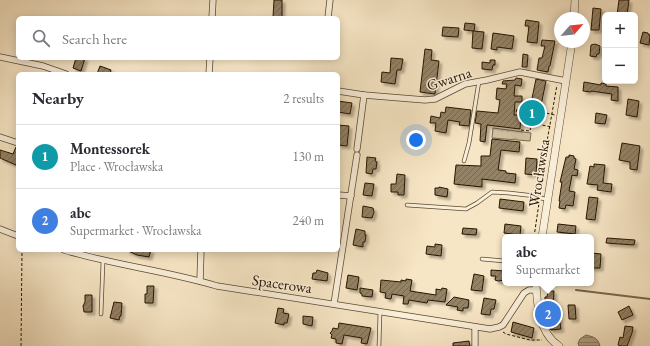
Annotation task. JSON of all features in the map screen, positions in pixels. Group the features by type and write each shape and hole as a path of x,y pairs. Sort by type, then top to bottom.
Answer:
{"street":[{"path":"212,16 213,0"},
{"path":"328,16 330,0"},
{"path":"574,12 575,0"},
{"name":"Wrocławska","path":"542,234 544,199 571,48"},
{"path":"0,57 43,66 60,72"},
{"path":"209,72 210,60"},
{"name":"Gwarna","path":"340,91 364,95 425,100 435,99 465,84 520,72 566,81"},
{"path":"334,304 351,196 364,95"},
{"path":"0,137 16,142"},
{"path":"340,195 351,196"},
{"path":"0,229 16,235"},
{"name":"Spacerowa","path":"71,252 103,261 200,281 225,288 475,327 490,329 499,327"},
{"path":"200,281 201,252"},
{"path":"499,327 506,322 524,293 536,286 542,324 547,336 552,342 559,346"},
{"path":"475,327 475,346"}],"lane":[{"path":"464,161 469,143 479,81"},
{"path":"407,205 466,209 492,192 515,193 544,199"},
{"path":"482,259 502,261"},
{"path":"101,314 103,261"},
{"path":"379,346 380,311"}],"path":[{"path":"535,234 544,199 542,193 542,183 558,83"},
{"path":"517,109 516,113 532,115 530,131 521,130"},
{"path":"527,109 557,115"},
{"path":"531,123 555,127"},
{"path":"20,346 22,252"},
{"path":"499,327 506,334 530,340 541,340 547,336"}],"green space":[{"path":"493,128 531,133 530,141 492,138"}],"shaded area":[{"path":"586,335 595,338 600,346 579,346 578,343 580,339"}],"building":[{"path":"274,0 282,0 282,16 273,16"},
{"path":"619,0 629,0 627,12 617,12"},
{"path":"593,8 601,9 599,30 591,30"},
{"path":"526,20 539,22 537,43 527,42 529,26 525,26"},
{"path":"465,23 475,24 474,31 464,30"},
{"path":"443,27 459,28 458,37 442,36"},
{"path":"473,31 484,32 482,49 472,48"},
{"path":"643,32 650,35 649,45 640,43"},
{"path":"493,33 514,36 512,49 497,47 497,50 491,49"},
{"path":"542,40 554,41 548,72 537,70 539,58 542,58 545,46 541,46"},
{"path":"595,44 600,46 599,54 597,54 596,57 590,56 591,45"},
{"path":"425,49 432,50 431,60 439,61 435,94 420,92"},
{"path":"523,54 528,55 527,67 522,67"},
{"path":"391,58 403,59 401,70 397,70 395,84 381,82 382,72 390,73"},
{"path":"75,60 84,60 81,71 73,68"},
{"path":"490,60 495,60 495,65 493,65 492,70 482,69 482,62 490,63"},
{"path":"100,66 111,70 110,72 98,72"},
{"path":"516,78 522,79 521,86 515,85 514,96 522,96 522,102 515,102 514,115 521,115 520,129 487,125 485,142 480,141 481,124 475,123 477,111 498,113 500,100 496,99 497,88 506,89 507,84 502,84 503,81 515,80"},
{"path":"536,79 546,81 540,110 530,108"},
{"path":"584,82 601,85 601,83 606,84 606,86 618,87 618,101 611,100 612,94 583,91"},
{"path":"628,99 639,101 637,117 626,115"},
{"path":"340,101 352,103 350,114 340,112"},
{"path":"446,107 471,110 469,126 459,125 460,122 448,120 446,133 435,131 436,123 430,123 431,116 440,118 441,112 445,113"},
{"path":"596,113 607,115 605,124 595,123"},
{"path":"340,125 349,126 347,146 340,145"},
{"path":"492,139 520,142 519,152 501,150 498,170 516,174 515,183 482,179 482,187 454,184 456,165 481,166 481,156 490,156"},
{"path":"622,143 640,146 637,170 630,169 630,162 619,160"},
{"path":"16,147 16,165 0,158 0,150 13,154"},
{"path":"569,155 574,156 576,159 574,169 578,170 577,176 572,175 569,191 575,192 573,206 566,205 565,209 559,208 562,182 560,182 566,157 569,157"},
{"path":"367,157 376,158 376,169 373,169 372,174 366,173"},
{"path":"526,158 537,159 536,175 525,174"},
{"path":"594,164 605,165 603,183 612,184 611,192 597,190 598,185 587,184 590,166 594,167"},
{"path":"397,174 405,175 404,195 398,195 398,192 391,192 391,184 396,184"},
{"path":"365,183 374,184 372,196 363,195"},
{"path":"439,187 448,189 447,197 435,195 435,188"},
{"path":"589,197 598,198 595,220 586,219"},
{"path":"500,199 524,202 523,211 499,208"},
{"path":"363,206 373,208 374,212 372,218 362,217"},
{"path":"505,224 521,226 520,234 504,233"},
{"path":"558,224 576,226 575,234 557,232"},
{"path":"463,228 477,229 476,235 462,234"},
{"path":"356,229 365,231 366,235 365,242 363,242 363,247 353,245"},
{"path":"607,238 635,240 634,245 606,243"},
{"path":"435,244 442,245 441,256 426,254 427,246 435,247"},
{"path":"130,252 150,252 149,257"},
{"path":"594,253 601,254 600,268 594,268"},
{"path":"317,270 328,273 327,281 312,279 313,273 316,273"},
{"path":"491,270 502,271 502,280 495,280 496,276 491,276"},
{"path":"474,274 484,276 482,291 471,290"},
{"path":"348,275 359,277 357,290 346,288"},
{"path":"406,279 412,280 410,291 436,295 436,289 447,289 445,302 428,300 427,303 409,300 408,304 403,304 404,296 392,294 391,299 385,298 386,293 380,292 381,280 401,282 401,280 406,281"},
{"path":"147,286 154,286 153,303 145,303"},
{"path":"360,288 373,290 372,297 362,296 360,293"},
{"path":"548,291 554,291 553,311 558,311 561,329 551,330 549,327 547,306 545,306 545,297 547,297"},
{"path":"85,295 92,295 92,312 84,312 83,306 85,302"},
{"path":"454,297 469,300 468,308 463,308 463,311 457,310 458,307 446,305"},
{"path":"484,298 496,300 494,309 491,309 490,315 481,314"},
{"path":"114,302 122,303 121,316 119,320 110,318"},
{"path":"568,305 575,305 576,319 569,319"},
{"path":"629,306 633,315 622,320 618,312"},
{"path":"278,308 284,309 283,313 289,314 287,323 284,323 284,325 275,323"},
{"path":"303,316 313,317 312,326 303,324"},
{"path":"513,322 534,328 532,338 511,332"},
{"path":"339,323 371,328 367,344 361,343 362,338 344,335 342,344 336,343 336,339 331,338 332,335 330,333 333,328 338,329"},
{"path":"625,326 633,327 632,333 627,346 621,346 618,345 620,337 623,338"},
{"path":"469,341 470,346 453,346 453,343"}],"waterway":[{"path":"576,290 650,299"}],"place":[{"name":"Montessorek","path":"532,113"},
{"name":"abc","path":"548,314"}]}
